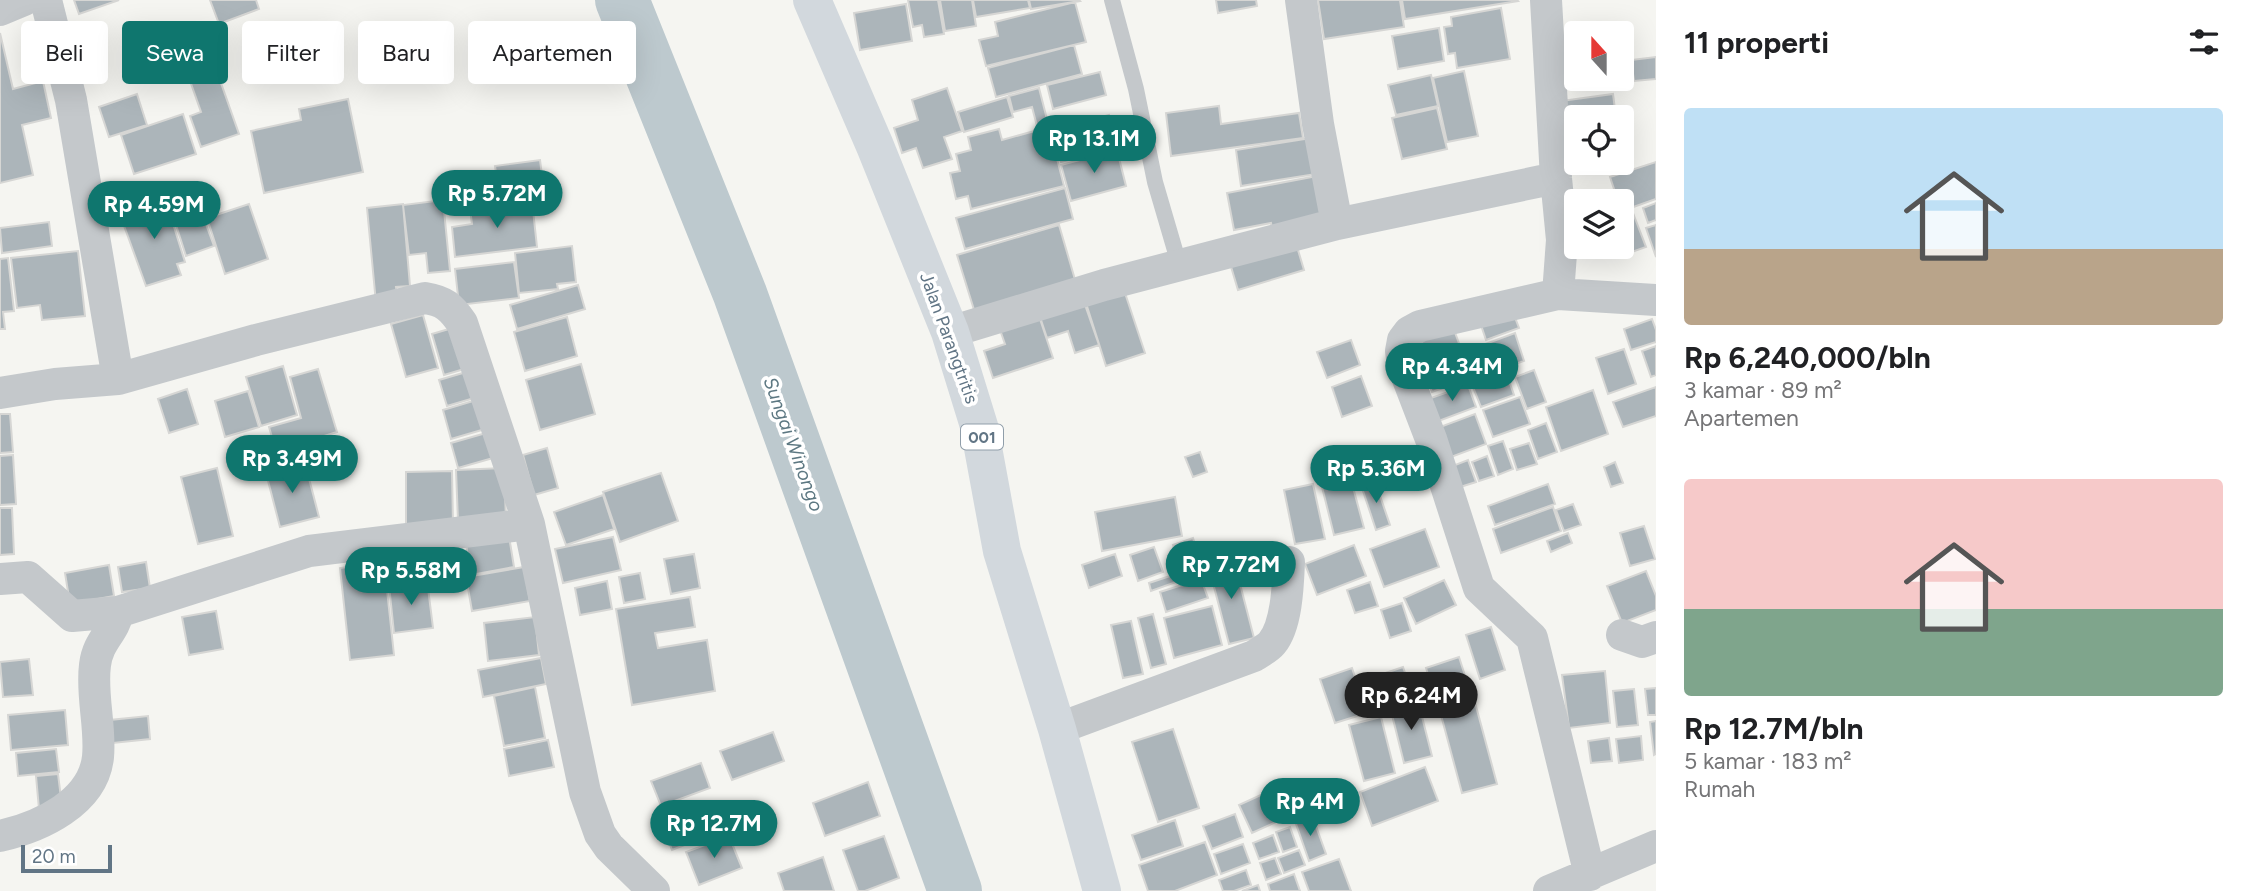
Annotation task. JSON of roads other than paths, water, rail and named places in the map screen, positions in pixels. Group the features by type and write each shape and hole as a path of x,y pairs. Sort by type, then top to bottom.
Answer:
{"main road":[{"name":"Jalan Parangtritis","path":"812,0 875,146 950,332 979,426 1002,551 1057,729 1102,891"}],"street":[{"path":"0,10 24,0"},
{"path":"47,0 71,100 118,379"},
{"path":"1301,0 1318,124 1337,224"},
{"path":"1546,0 1562,240 1558,293"},
{"path":"950,332 1178,264 1337,224 1556,178"},
{"path":"1590,875 1532,638 1479,588 1432,439 1403,366 1401,351 1403,340 1409,331 1420,326 1558,293 1656,300"},
{"path":"0,393 55,384 118,379 256,340 425,298 438,300 451,307 462,323 529,524 584,792 600,834 609,847 654,891"},
{"path":"0,579 28,577 72,617 118,612 309,551 529,524"},
{"path":"1057,729 1254,656 1273,643 1281,624 1288,593 1289,562"},
{"path":"0,836 51,817 81,797 94,774 98,757 95,667 100,645 116,622 118,612"},
{"path":"1622,635 1642,642 1656,637"},
{"path":"1549,891 1656,846"}],"lane":[{"path":"1112,0 1136,89 1155,182 1178,264"}],"waterway":[{"name":"Sungai Winongo","path":"622,0 740,294 955,891"}]}
